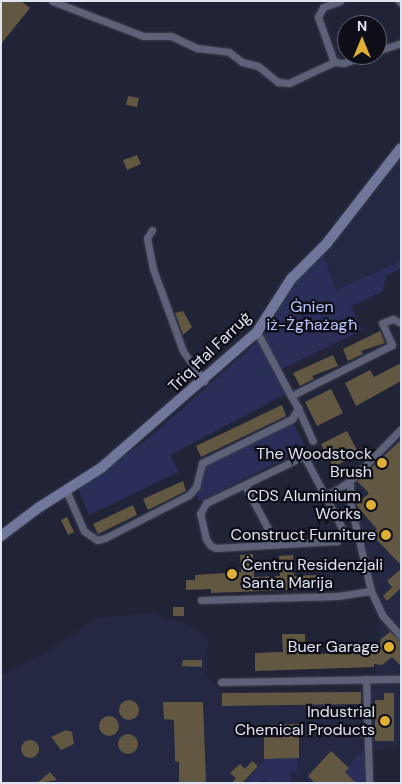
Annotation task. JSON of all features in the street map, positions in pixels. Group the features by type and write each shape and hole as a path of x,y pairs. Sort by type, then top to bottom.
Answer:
{"main road":[{"name":"Triq Ħal Farruġ","path":"1,536 101,468 257,332 292,279 327,243 401,148"}],"street":[{"path":"52,1 144,36 172,36 197,48 229,52 242,62 258,66 278,82 289,83 337,62"},
{"path":"334,62 318,17 323,7 340,1"},
{"path":"387,48 401,43"},
{"path":"152,230 147,238 152,269 183,351 204,380"},
{"path":"291,396 392,344 382,323 393,319 401,323"},
{"path":"257,332 298,408 313,441"},
{"path":"66,490 84,531 97,540 106,538 189,495 196,487 202,463 292,419 298,408"},
{"path":"326,496 350,481 401,429"},
{"path":"304,456 342,530 337,541 211,546 206,539 200,514 206,504 244,485 304,456"},
{"path":"350,481 350,502 357,541 371,591 382,614 401,636"},
{"path":"244,485 276,544"},
{"path":"201,600 338,596 371,591"},
{"path":"366,679 369,783"},
{"path":"221,682 401,679"}],"shaded area":[{"path":"401,154 401,261 336,290 323,254"},
{"path":"401,435 401,736 397,746 373,751 372,686 376,676 380,609 350,484"},
{"path":"149,613 186,623 208,639 207,676 222,693 362,691 363,704 357,709 357,718 363,724 365,783 1,783 1,675 42,654 98,618"}],"green space":[{"name":"Ġnien iż-Żgħażagħ","path":"323,254 336,290 401,261 401,269 387,275 382,292 351,306 362,330 280,370 264,335 297,278"},
{"path":"259,340 286,394 170,455 179,472 89,515 78,489 150,437"},
{"path":"293,423 306,448 199,502 197,494 204,466"},
{"path":"364,749 365,783 356,783 346,773 348,766"},
{"path":"297,758 298,771 290,771 291,783 269,783 265,778 257,783 244,783 266,759"}],"building":[{"path":"1,1 21,1 30,8 1,44"},
{"path":"128,96 139,98 137,107 126,105"},
{"path":"137,155 141,164 127,170 123,160"},
{"path":"183,311 192,327 183,335 175,313"},
{"path":"380,331 385,343 361,351 363,354 348,361 343,349"},
{"path":"333,355 338,366 312,376 314,379 300,386 293,373"},
{"path":"401,363 401,381 356,406 345,383 370,370 374,377"},
{"path":"331,389 343,413 317,426 305,402"},
{"path":"282,405 286,416 201,457 196,446"},
{"path":"347,431 359,454 333,467 321,444"},
{"path":"401,440 401,565 371,534 377,529 356,505 369,493 357,481"},
{"path":"183,481 186,491 148,510 143,499"},
{"path":"133,505 137,515 98,534 93,524"},
{"path":"67,517 74,532 68,535 61,520"},
{"name":"Ċentru Residenzjali Santa Marija","path":"253,554 254,577 280,576 279,556 293,555 294,576 316,575 316,589 211,593 211,589 186,590 186,580 195,580 195,575 241,572 240,555"},
{"path":"401,569 401,588 387,601 383,596 392,587 387,581"},
{"path":"173,607 184,607 184,616 173,616"},
{"path":"390,632 401,641 401,666 392,657 382,665 374,664 374,667 255,671 255,653 283,652 282,634 305,634 306,654 378,653 381,639"},
{"path":"183,660 202,660 202,667 182,666"},
{"path":"361,692 361,704 222,706 222,693"},
{"name":"Industrial Chemical Products","path":"384,693 394,693 394,741 375,741 375,700 384,700"},
{"path":"129,700 136,703 139,710 136,717 129,720 122,717 119,710 122,703"},
{"path":"163,702 203,702 206,783 179,783 179,762 175,761 174,720 164,719"},
{"path":"105,716 113,716 119,722 119,730 113,736 105,736 99,730 99,722"},
{"path":"299,724 299,758 264,759 264,725"},
{"path":"66,730 72,732 74,744 61,750 51,737"},
{"path":"124,734 132,734 138,740 138,748 132,754 124,754 118,748 118,740"},
{"path":"30,740 36,743 39,749 36,755 30,758 24,755 21,749 24,743"},
{"path":"331,751 349,768 345,772 356,783 315,783 308,776"},
{"path":"252,761 258,766 242,783 232,783 236,778 230,773 240,764 245,769"},
{"path":"50,772 57,780 37,783"}],"place":[{"name":"The Woodstock Brush","path":"382,463"},
{"name":"CDS Aluminium Works","path":"371,505"},
{"name":"Construct Furniture","path":"386,535"},
{"name":"Ċentru Residenzjali Santa Marija","path":"232,574"},
{"name":"Buer Garage","path":"389,647"},
{"name":"Industrial Chemical Products","path":"385,721"}]}
